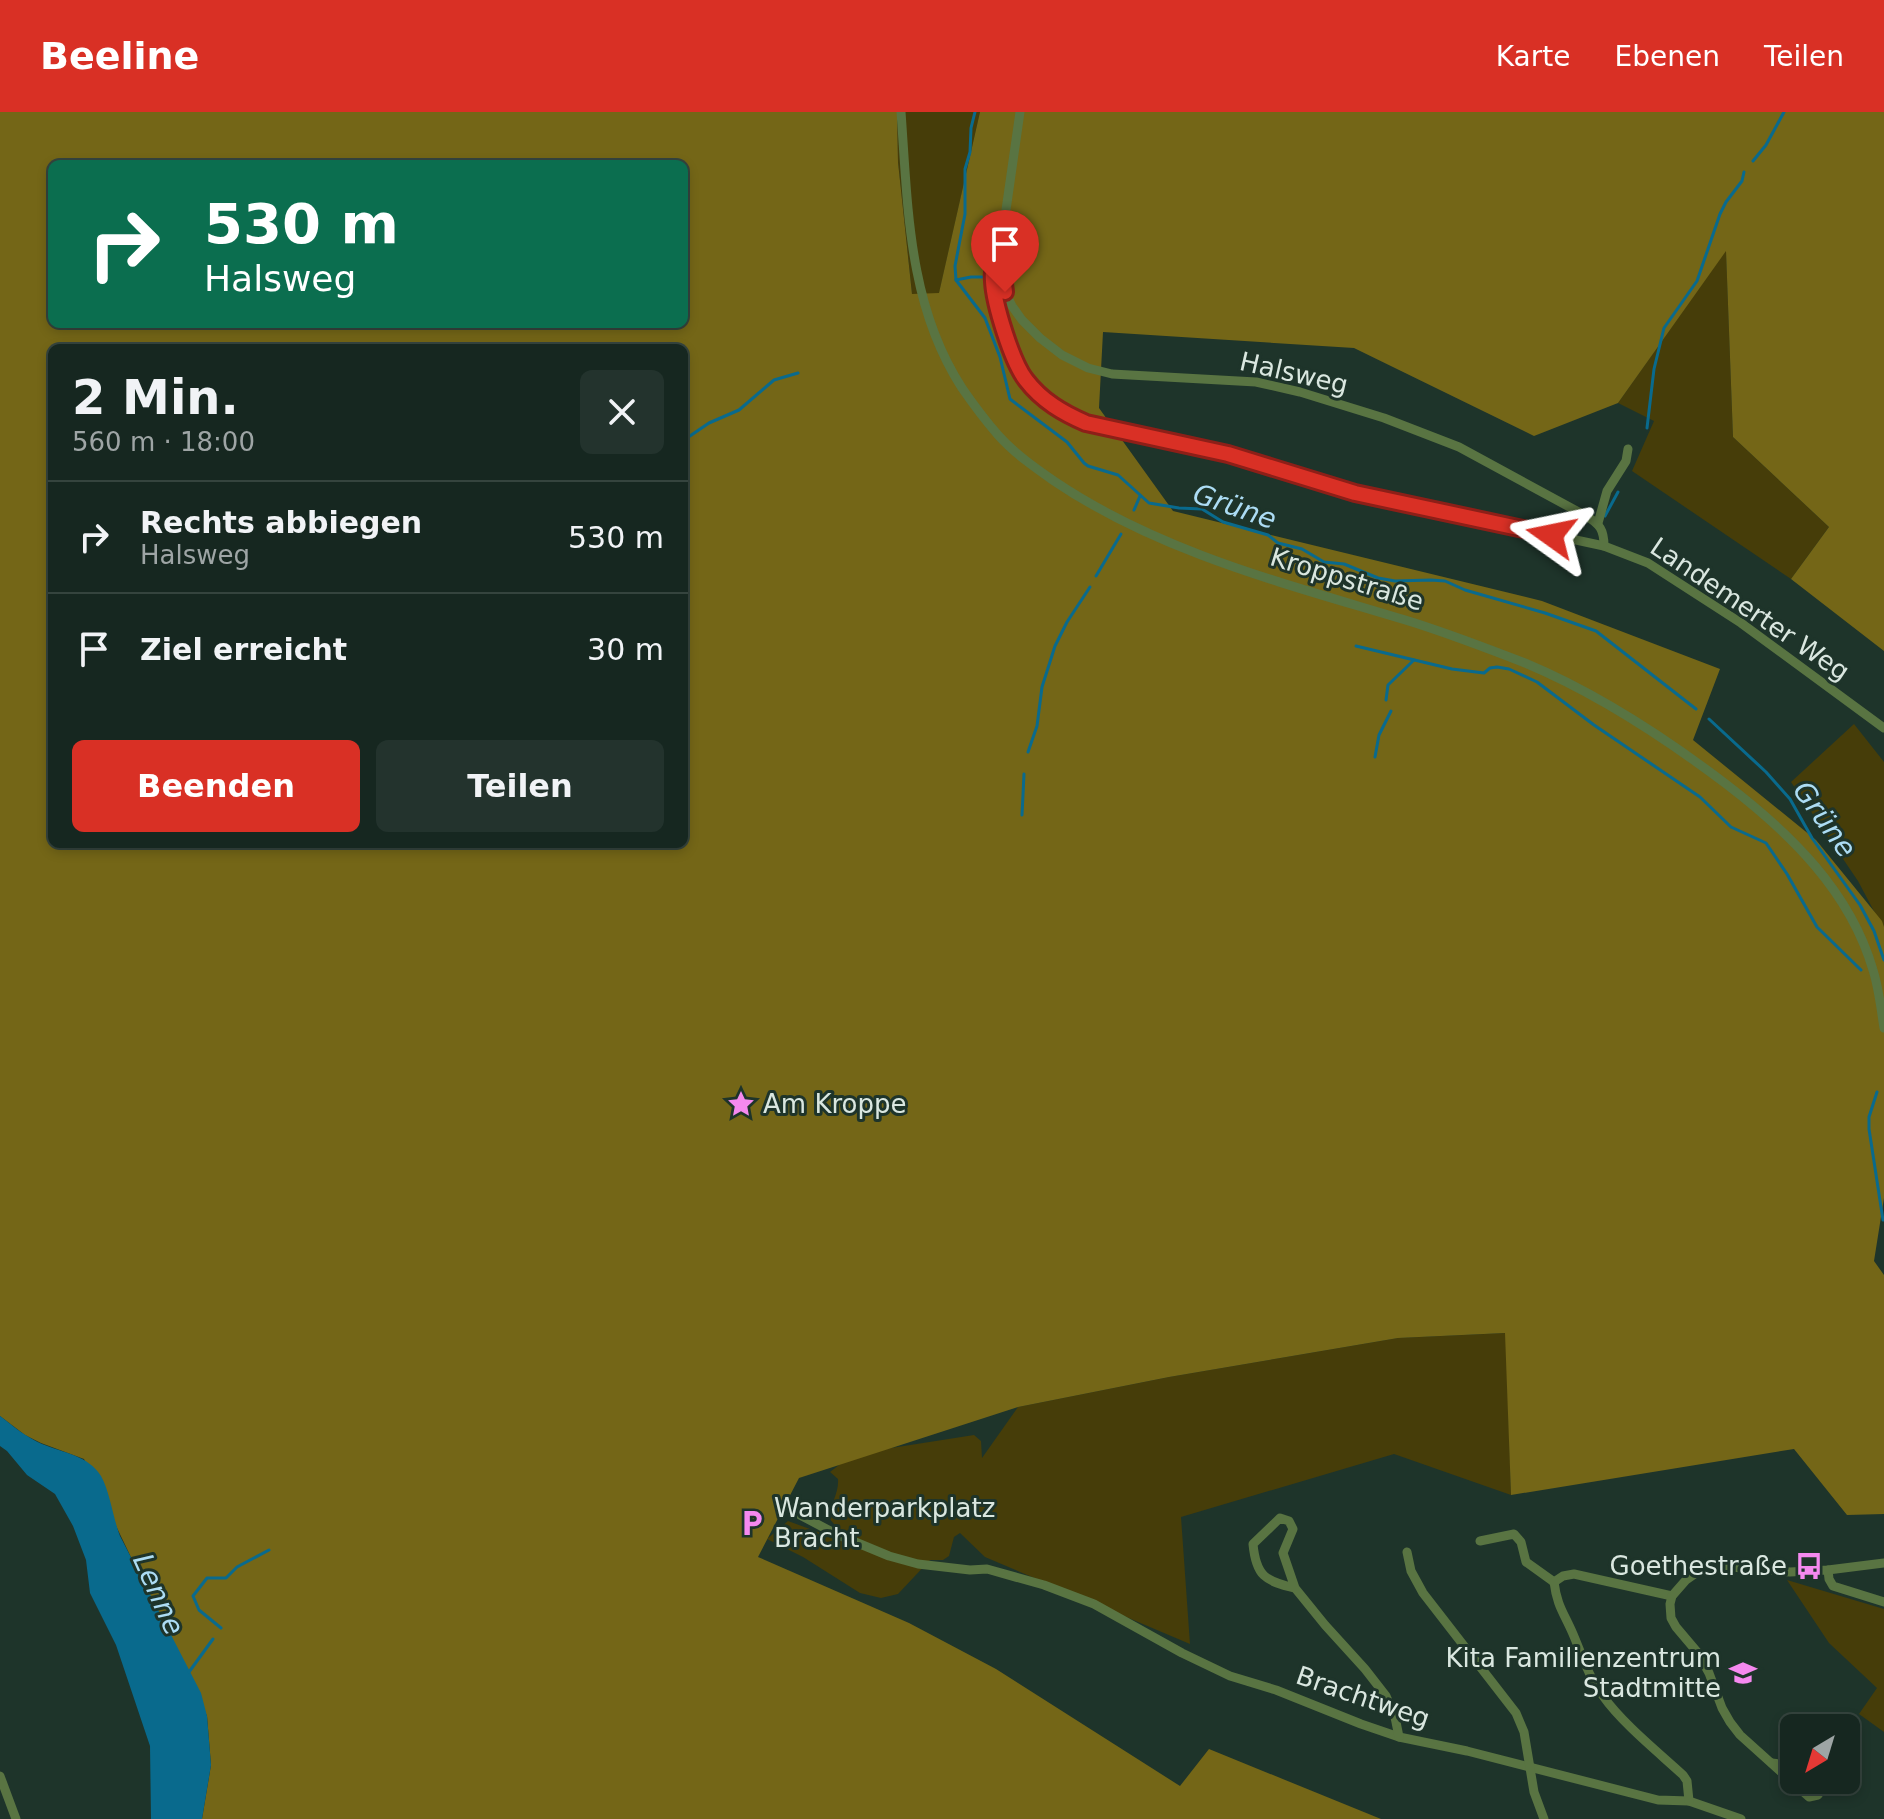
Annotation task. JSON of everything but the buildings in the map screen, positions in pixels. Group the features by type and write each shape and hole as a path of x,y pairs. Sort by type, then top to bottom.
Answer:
{"street":[{"name":"Kroppstraße","path":"901,112 910,236 925,309 962,388 998,436 1079,498 1141,530 1277,582 1419,624 1526,664 1612,706 1682,752 1776,824 1824,875 1862,939 1874,972 1884,1028"},
{"name":"Landemerter Weg","path":"1020,112 1006,210 994,262 993,284 1017,365 1041,397 1065,414 1086,423 1228,454 1355,493 1604,546 1648,563 1728,615 1884,728"},
{"name":"Halsweg","path":"997,250 1005,292 1022,320 1062,355 1088,368 1112,374 1256,382 1300,392 1384,418 1459,447 1598,523"},
{"path":"1604,546 1604,534 1598,523 1607,491 1626,461 1628,449"},
{"name":"Brachtweg","path":"800,1515 889,1556 942,1568 987,1569 1044,1585 1094,1604 1230,1676 1276,1690 1399,1737 1658,1800 1689,1801 1741,1819"},
{"path":"1295,1588 1267,1580 1254,1560 1253,1544 1280,1518 1289,1521 1293,1529 1283,1553 1295,1588 1386,1696 1399,1737"},
{"path":"1480,1541 1514,1534 1521,1542 1526,1562 1554,1582 1557,1603 1591,1677 1616,1711 1683,1775 1687,1781 1689,1801"},
{"path":"1407,1552 1411,1571 1423,1593 1516,1713 1524,1732 1528,1766 1544,1819"},
{"path":"1780,1770 1730,1722 1698,1653 1671,1618 1672,1596 1696,1573 1713,1568 1790,1572 1884,1563"},
{"path":"1828,1570 1833,1586 1884,1602"},
{"path":"1554,1582 1574,1574 1672,1596"},
{"path":"1772,1763 1780,1764"},
{"path":"0,1776 16,1819"}],"shaded area":[{"path":"0,112 897,112 898,162 912,294 939,293 980,112 1884,112 1884,651 1791,579 1829,527 1733,437 1726,251 1618,403 1534,436 1354,348 1103,332 1099,408 1173,511 1542,601 1720,669 1693,740 1816,840 1884,927 1884,1198 1874,1261 1884,1275 1884,1514 1847,1515 1794,1449 1511,1495 1505,1333 1398,1338 1169,1377 1018,1407 799,1478 758,1557 909,1623 996,1669 1180,1786 1209,1749 1381,1819 202,1819 211,1765 207,1716 84,1459 25,1435 0,1416"},
{"path":"897,112 980,112 939,294 912,294 898,162"},
{"path":"1726,250 1733,437 1829,527 1791,579 1632,471 1654,421 1618,403"},
{"path":"1854,724 1884,762 1884,930 1858,881 1791,782"},
{"path":"1506,1333 1511,1495 1394,1454 1181,1517 1190,1644 985,1557 960,1533 954,1537 949,1556 943,1560 930,1560 898,1594 881,1598 860,1593 803,1557 767,1539 788,1521 851,1544 828,1517 838,1484 838,1479 830,1472 853,1454 974,1435 981,1441 982,1458 1018,1407 1169,1377 1398,1338"},
{"path":"1787,1580 1884,1609 1884,1732 1859,1714 1877,1688 1829,1643"}],"water":[{"path":"0,1416 36,1441 89,1463 101,1476 120,1536 201,1693 207,1716 211,1765 202,1819 151,1819 150,1746 116,1645 90,1593 86,1560 73,1526 55,1494 27,1475 0,1446"}],"waterway":[{"name":"Grüne","path":"975,112 965,169 965,214 955,266 956,280 985,318 1000,357 1010,399 1067,442 1084,463 1118,475 1149,503 1202,509 1223,522 1268,535 1278,543 1302,549 1324,562 1344,564 1378,578 1395,581 1445,581 1596,631 1696,709"},
{"path":"1753,161 1766,145 1784,112"},
{"path":"1647,428 1654,369 1664,328 1697,281 1720,214 1742,181 1744,172"},
{"path":"956,280 982,277"},
{"path":"688,437 709,423 739,410 774,380 798,373"},
{"path":"1605,516 1618,492"},
{"path":"1134,510 1140,496"},
{"path":"1096,576 1121,534"},
{"path":"1028,752 1037,726 1042,687 1055,646 1090,587"},
{"path":"1356,646 1452,669 1484,673 1490,668 1509,669 1537,682 1700,797 1731,827 1766,843 1817,927 1861,970"},
{"path":"1386,700 1388,685 1414,660"},
{"path":"1375,757 1379,735 1391,711"},
{"name":"Grüne","path":"1709,719 1790,799 1812,838 1860,905 1874,931 1884,960"},
{"path":"1022,815 1024,774"},
{"name":"Grüne","path":"1877,1092 1869,1117 1869,1129 1883,1220"},
{"name":"Lenne","path":"221,1628 199,1610 193,1596 207,1578 226,1578 237,1567 269,1550"},
{"path":"189,1672 213,1639"}],"place":[{"name":"Am Kroppe","path":"741,1104"},
{"name":"Wanderparkplatz Bracht","path":"752,1523"},
{"name":"Goethestraße","path":"1809,1566"},
{"name":"Kita Familienzentrum Stadtmitte","path":"1743,1673"}],"route":[{"path":"1005,292 997,250 993,284 1009,346 1025,379 1041,397 1065,414 1086,423 1228,454 1355,493 1551,535"}]}
